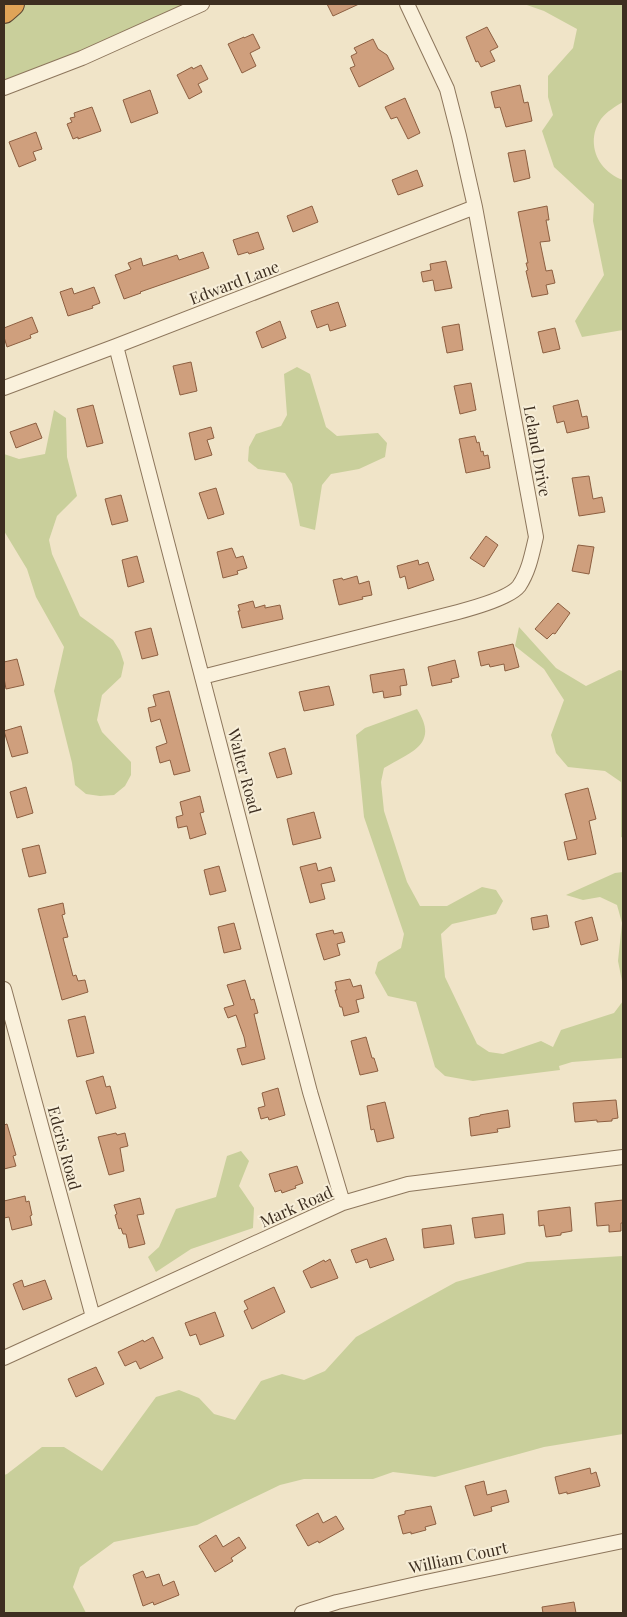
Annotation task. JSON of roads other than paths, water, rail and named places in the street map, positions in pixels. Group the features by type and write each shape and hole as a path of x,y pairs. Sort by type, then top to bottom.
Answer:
{"highway":[{"path":"4,11 12,4"}],"street":[{"path":"4,88 82,58 202,4"},
{"name":"Leland Drive","path":"202,677 458,612 497,600 518,588 529,566 536,537 475,207 447,89 407,4"},
{"name":"Edward Lane","path":"4,388 475,207"},
{"name":"Walter Road","path":"116,346 310,1092 342,1203"},
{"name":"Edcris Road","path":"4,988 93,1318"},
{"name":"Mark Road","path":"4,1358 342,1203 408,1184 623,1157"},
{"name":"William Court","path":"302,1613 337,1602 384,1591 623,1541"}]}
